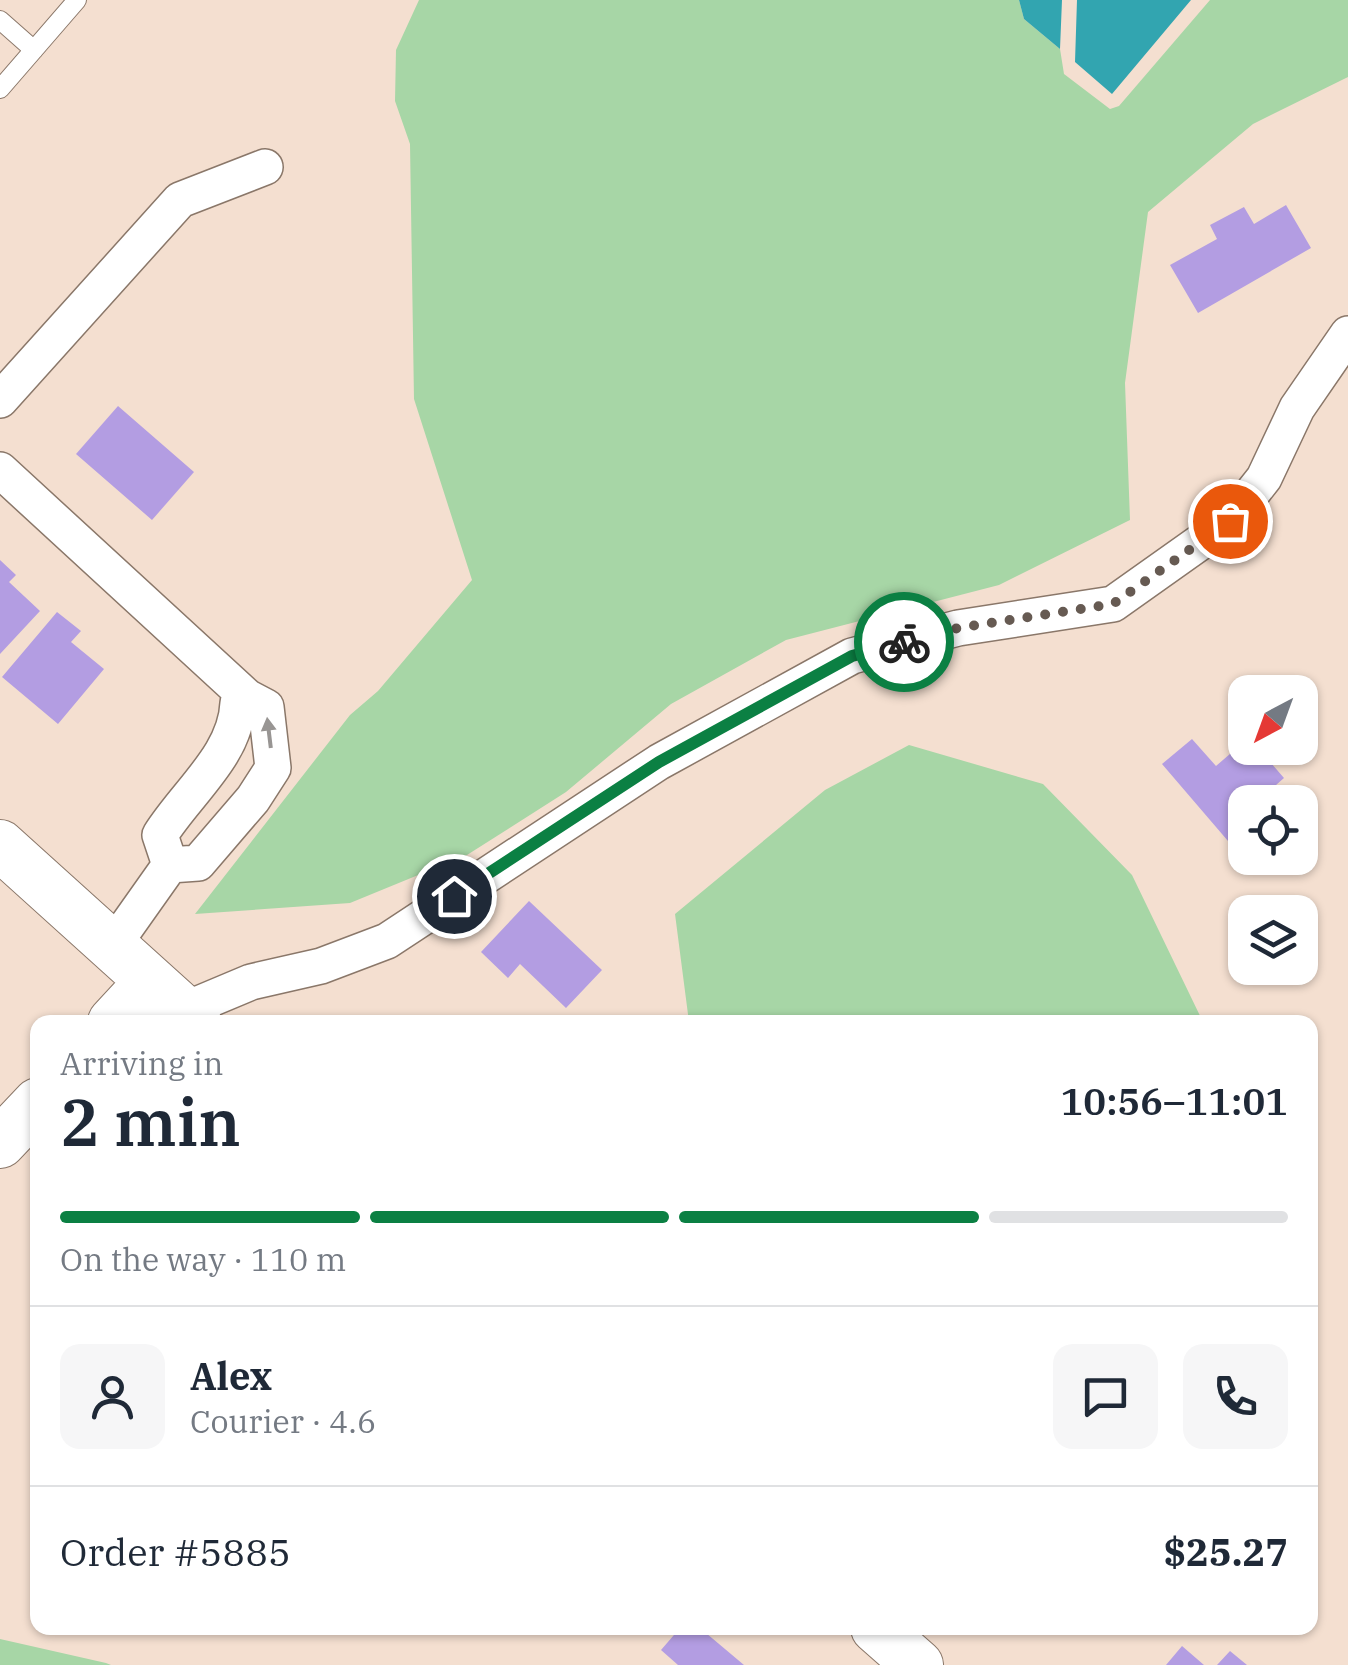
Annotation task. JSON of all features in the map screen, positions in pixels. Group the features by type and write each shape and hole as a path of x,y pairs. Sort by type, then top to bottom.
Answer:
{"street":[{"path":"0,400 180,200 266,167"},
{"path":"139,1015 322,966 387,941 659,762 852,656 958,628 1113,604 1230,521 1264,478 1297,408 1348,334"},
{"path":"0,470 248,697 266,706 273,768 198,863 170,865"},
{"path":"170,865 160,836 181,802 226,748 238,727 238,703 248,697"},
{"path":"181,802 223,833"},
{"path":"0,845 176,1005"},
{"path":"112,948 170,865"},
{"path":"0,1143 30,1111"}],"lane":[{"path":"0,89 77,0"},
{"path":"0,20 34,50"}],"green space":[{"path":"419,0 1019,0 1024,19 1060,49 1064,74 1110,109 1119,106 1210,0 1348,0 1348,77 1253,124 1148,212 1125,383 1130,520 999,585 786,640 671,704 566,792 467,855 350,903 195,914 350,715 378,691 472,580 414,399 410,144 395,101 396,50"},
{"path":"909,745 1043,784 1132,875 1200,1015 688,1015 675,914 825,790"},
{"path":"0,1639 106,1663 111,1665 0,1665"}],"water":[{"path":"1019,0 1062,0 1060,49 1024,19"},
{"path":"1077,0 1191,0 1112,94 1075,62"}],"building":[{"path":"1286,205 1311,248 1198,313 1170,265 1217,239 1210,225 1244,207 1254,224"},
{"path":"118,406 194,472 152,520 76,454"},
{"path":"0,560 16,575 9,582 40,611 0,654"},
{"path":"57,612 81,631 71,642 104,669 58,724 2,677"},
{"path":"1192,739 1216,766 1228,756 1228,765 1273,765 1284,778 1276,785 1228,785 1228,841 1162,764"},
{"path":"529,901 602,970 566,1008 520,964 508,978 481,952"},
{"path":"674,1635 708,1635 744,1665 678,1665 661,1650"},
{"path":"1182,1646 1204,1665 1166,1665"},
{"path":"1230,1651 1247,1665 1217,1665"}],"way so far":[{"path":"904,642 958,628 1113,604 1230,521"}],"route":[{"path":"454,896 659,762 852,656 904,642"}]}
